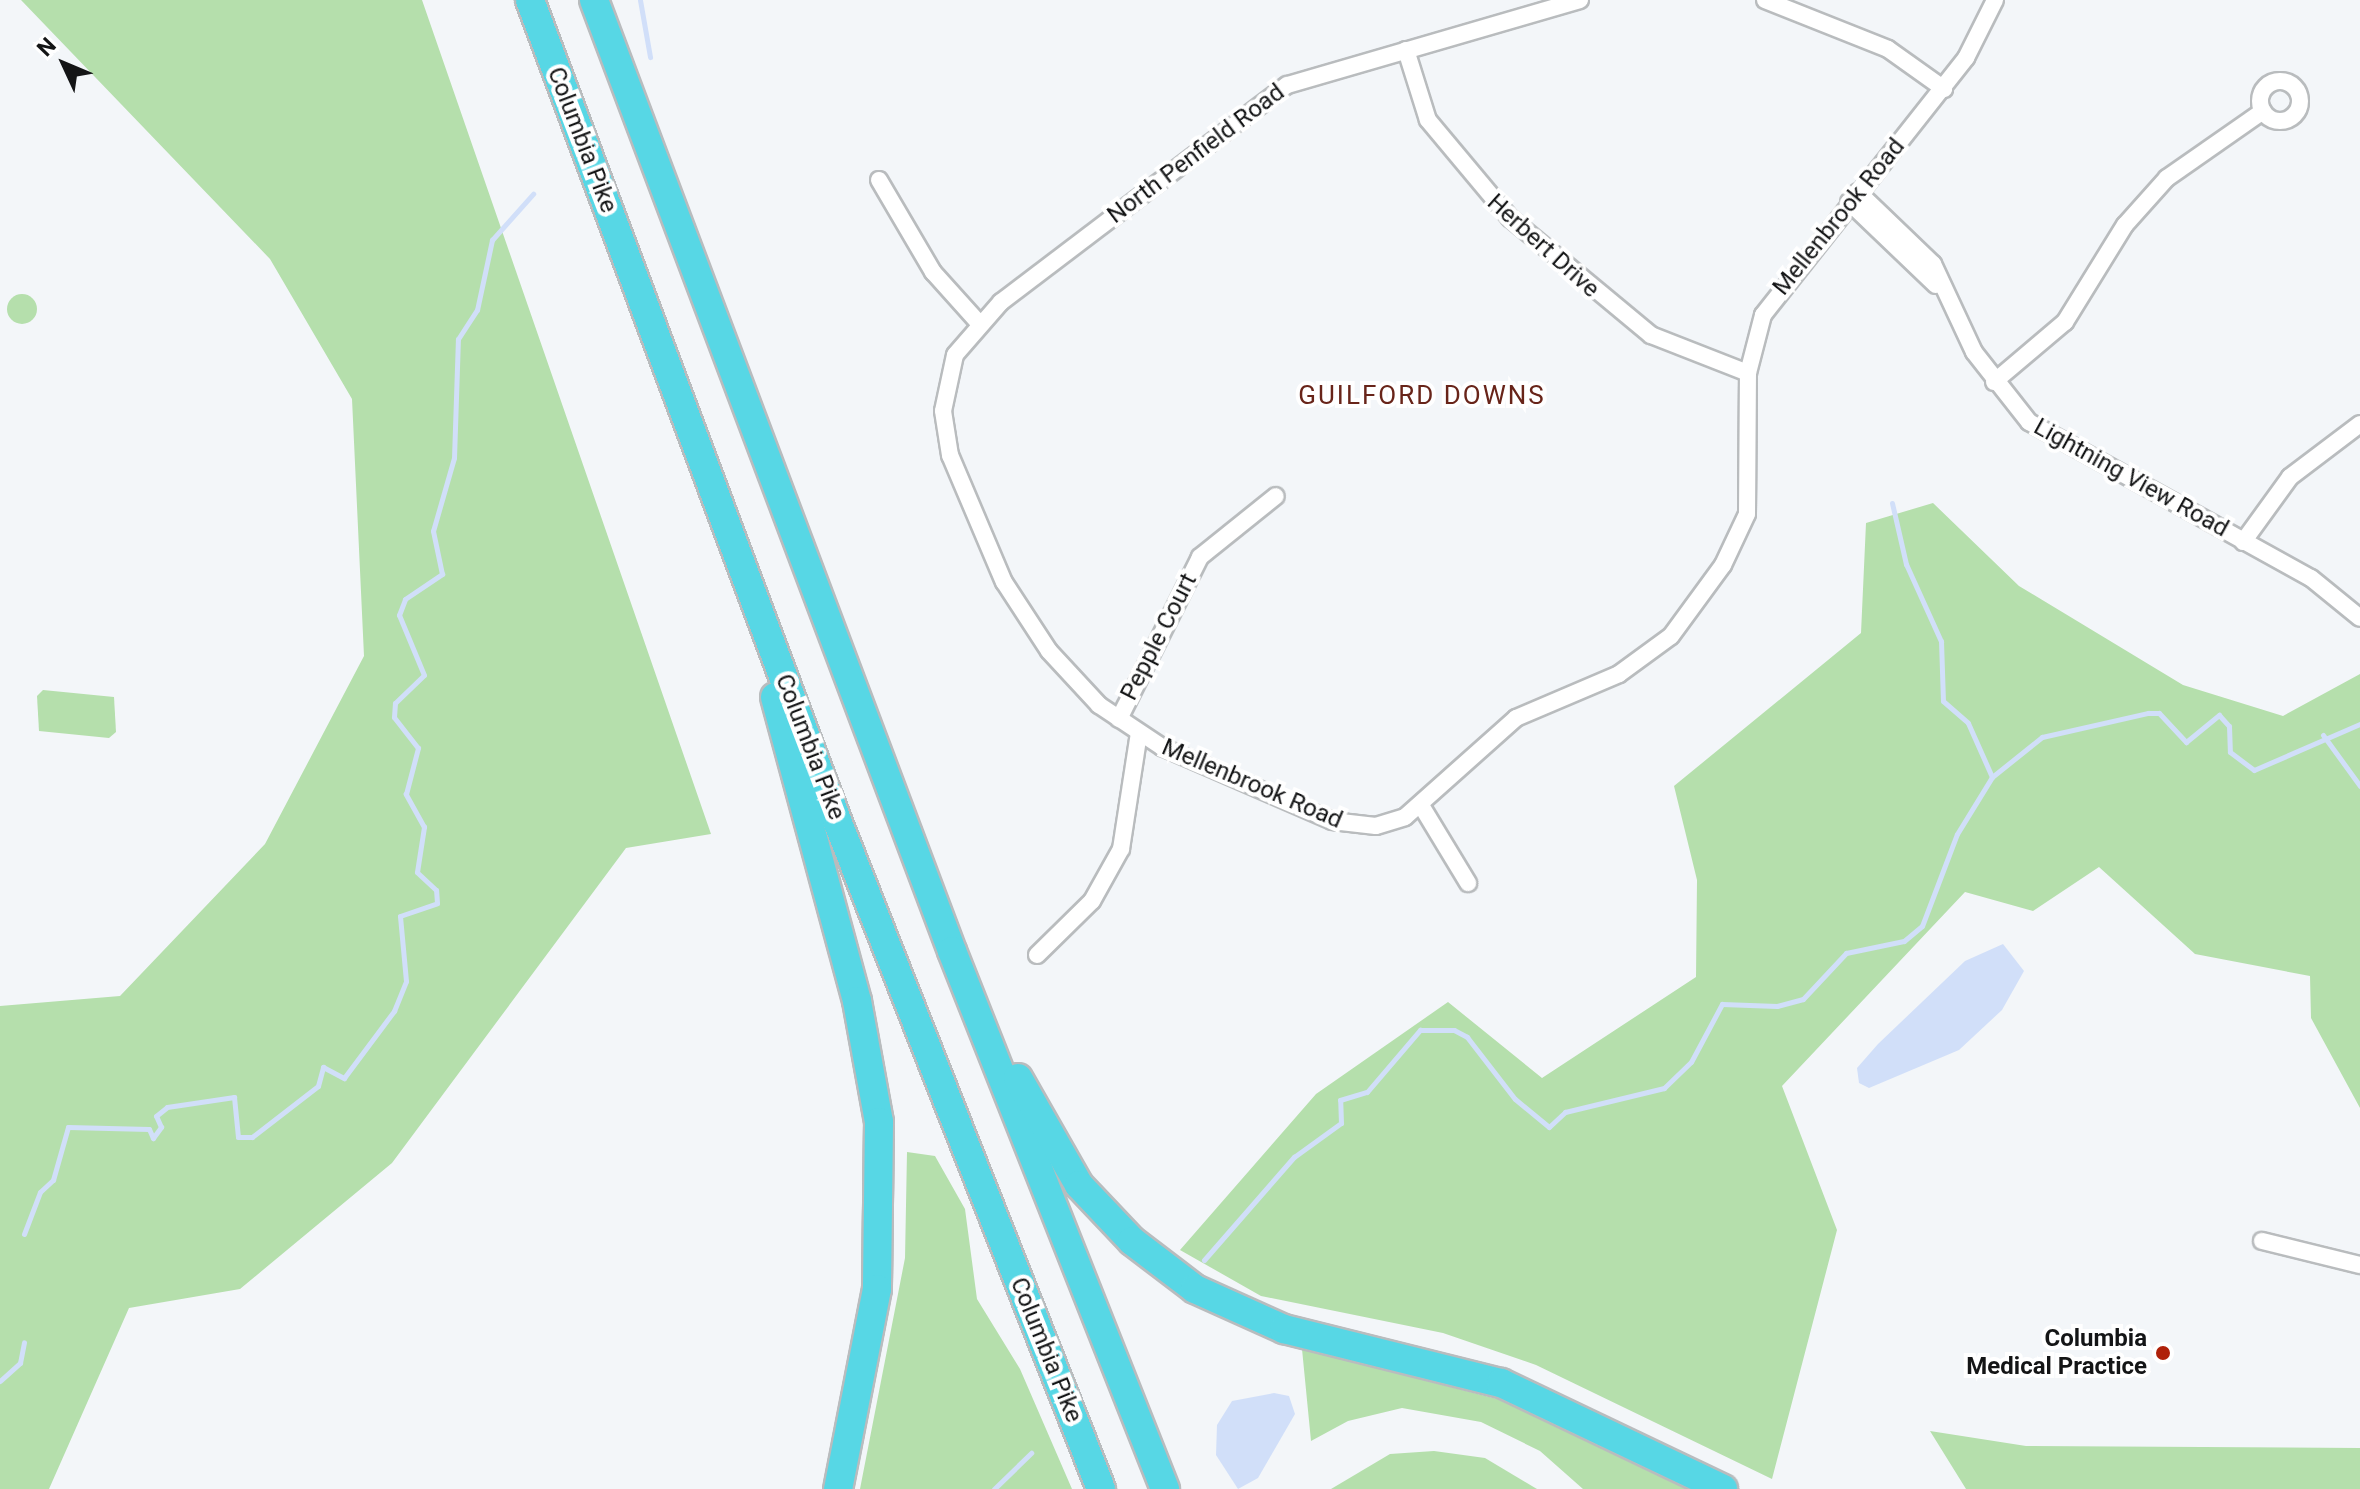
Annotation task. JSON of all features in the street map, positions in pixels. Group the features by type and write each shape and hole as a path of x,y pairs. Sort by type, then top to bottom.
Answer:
{"highway":[{"name":"Columbia Pike","path":"530,0 748,583 1101,1489"},
{"path":"597,3 952,951 1165,1489"},
{"path":"748,583 863,1026 879,1122 877,1289 838,1489"},
{"path":"952,951 1061,1159 1098,1207 1164,1269 1284,1329 1501,1383 1723,1489"}],"street":[{"name":"North Penfield Road","path":"1119,719 1075,683 1028,622 954,465 945,395 955,355 978,322 1287,85 1580,0"},
{"path":"1765,0 1888,49 1944,89"},
{"name":"Mellenbrook Road","path":"1119,719 1139,733 1350,826 1390,823 1422,807 1516,718 1619,674 1671,636 1692,609 1747,514 1751,345 1777,292 1944,89 1995,0"},
{"name":"Herbert Drive","path":"1406,50 1428,120 1510,218 1651,335 1748,373"},
{"path":"1994,382 2065,322 2125,225 2167,178 2263,111"},
{"path":"879,180 933,272 978,322"},
{"name":"Lightning View Road","path":"1853,197 1918,245 1994,382 2054,440 2311,578 2360,618"},
{"path":"2243,542 2290,477 2360,424"},
{"name":"Pepple Court","path":"1119,719 1200,557 1276,496"},
{"path":"1037,955 1092,901 1121,849 1139,733"},
{"path":"1422,807 1468,883"},
{"path":"2262,1241 2360,1265"}],"green space":[{"path":"21,0 422,0 711,834 626,848 392,1163 240,1289 129,1308 49,1489 0,1489 0,1006 120,996 265,844 364,656 352,399 270,259"},
{"path":"22,294 33,298 37,309 33,320 22,324 11,320 7,309 11,298"},
{"path":"1933,503 2019,586 2183,685 2283,716 2360,674 2360,1108 2311,1018 2310,976 2195,954 2099,867 2033,911 1965,892 1782,1086 1837,1230 1772,1479 1536,1365 1443,1333 1261,1296 1180,1250 1316,1094 1448,1002 1542,1078 1696,977 1697,880 1674,786 1861,633 1866,523"},
{"path":"43,690 114,697 116,732 109,738 39,731 37,696"},
{"path":"907,1152 935,1156 965,1209 977,1299 1020,1369 1072,1489 860,1489 905,1258"},
{"path":"1302,1349 1513,1403 1687,1489 1583,1489 1540,1451 1481,1422 1402,1408 1348,1421 1311,1441"},
{"path":"1930,1431 2026,1446 2360,1448 2360,1489 1966,1489"},
{"path":"1434,1451 1485,1458 1537,1489 1331,1489 1390,1454"}],"water":[{"path":"2003,944 2024,971 2002,1010 1959,1050 1869,1088 1859,1083 1857,1068 1878,1044 1965,961"},
{"path":"1274,1393 1289,1396 1295,1414 1258,1478 1238,1489 1216,1455 1217,1425 1232,1401"}],"waterway":[{"path":"640,0 650,57"},
{"path":"24,1234 40,1192 53,1180 68,1127 149,1129 153,1138 161,1127 156,1116 167,1107 234,1097 238,1137 252,1137 318,1086 323,1067 344,1078 394,1011 406,981 400,916 437,903 436,890 417,872 424,827 406,794 418,748 394,717 395,703 424,675 399,615 405,599 442,574 433,531 454,458 458,339 477,310 492,240 533,194"},
{"path":"1892,503 1906,564 1941,641 1943,701 1968,723 1992,777"},
{"path":"1204,1260 1294,1157 1341,1123 1340,1100 1367,1092 1420,1030 1454,1030 1467,1037 1515,1099 1549,1127 1565,1112 1664,1088 1691,1062 1722,1004 1777,1006 1803,999 1846,953 1904,941 1922,926 1957,834 1992,777 2042,737 2159,713 2186,742 2219,715 2229,726 2230,752 2254,770 2360,724"},
{"path":"2323,735 2360,786"},
{"path":"0,1381 20,1363 24,1342"},
{"path":"994,1489 1031,1453"}],"place":[{"name":"Columbia Medical Practice","path":"2163,1353"}],"district":[{"name":"GUILFORD DOWNS","path":"1422,396"}]}
